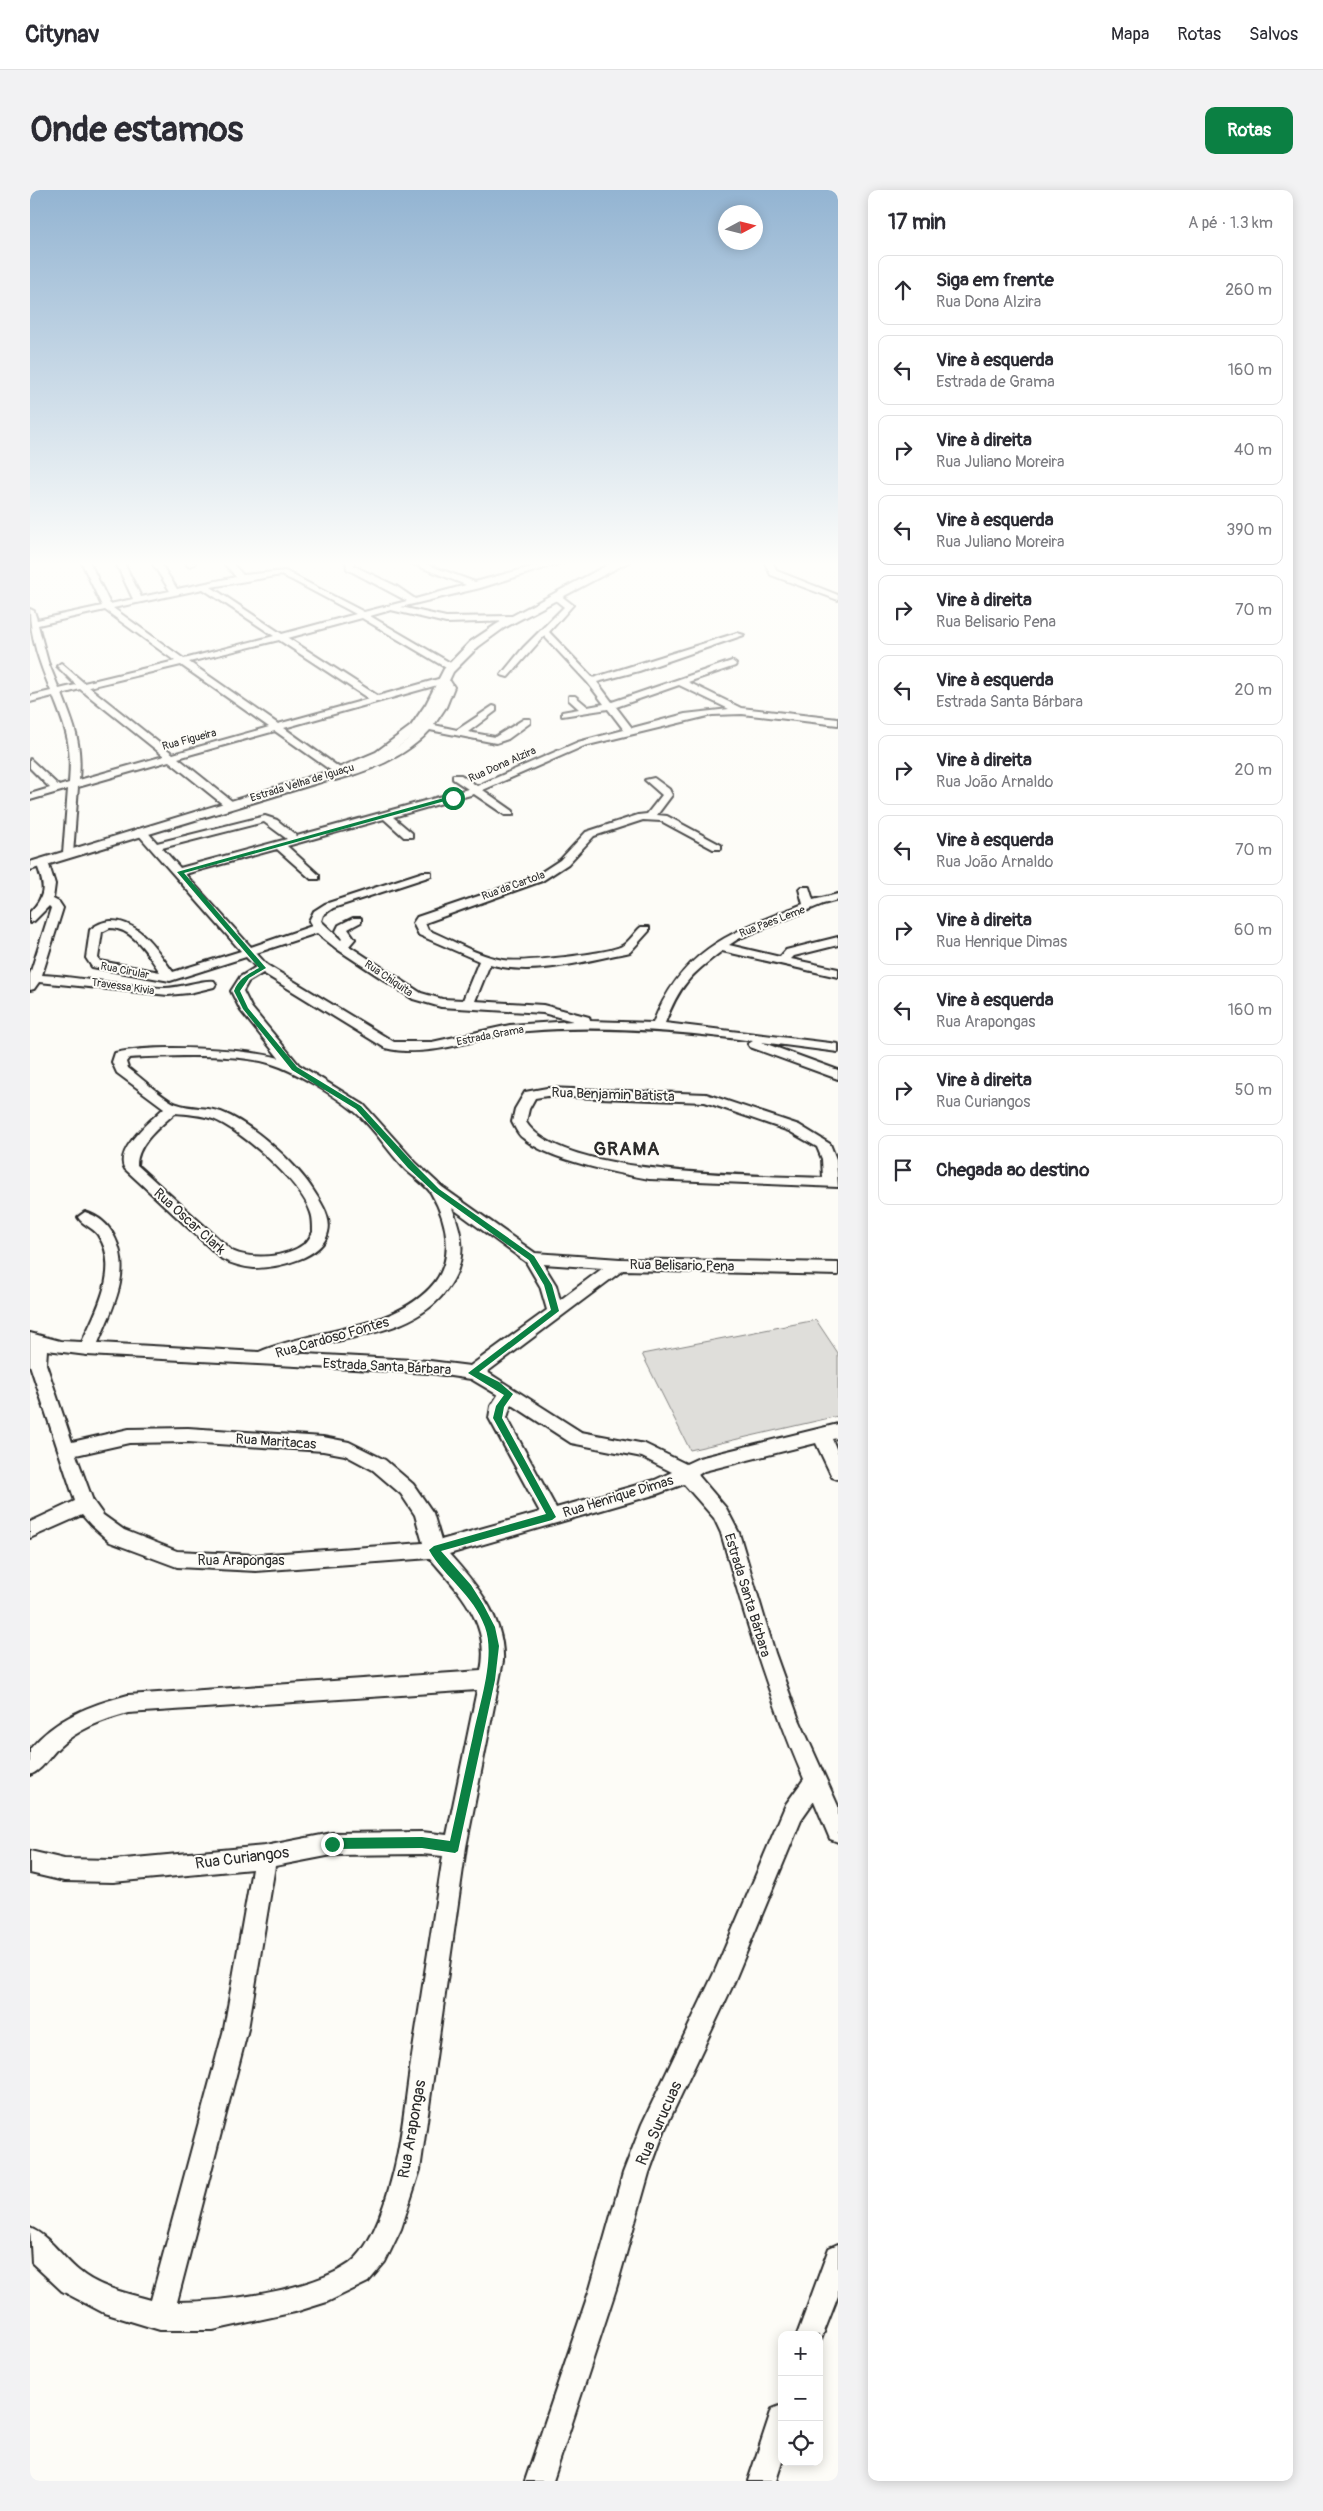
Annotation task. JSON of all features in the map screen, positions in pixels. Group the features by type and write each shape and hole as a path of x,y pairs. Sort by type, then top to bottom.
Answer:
{"main road":[{"name":"Estrada Velha de Iguaçu","path":"30,866 229,804 337,775 386,752 419,726 450,668"}],"street":[{"path":"41,668 69,724 76,753 68,854"},
{"path":"63,668 82,686 229,804"},
{"path":"30,699 153,668"},
{"path":"190,668 276,728 337,775 371,766 400,752 429,727 439,713 449,687 447,683 442,681"},
{"path":"325,668 376,700"},
{"path":"505,675 511,668"},
{"path":"579,668 630,732"},
{"path":"591,681 642,668"},
{"path":"565,714 609,706 721,668"},
{"name":"Rua Figueira","path":"30,797 442,681"},
{"path":"680,682 742,711"},
{"path":"572,698 586,710"},
{"path":"458,733 476,723 493,710"},
{"name":"Rua Dona Alzira","path":"180,872 476,790 581,744 685,716 712,712 742,711 838,722"},
{"path":"429,727 499,740 527,721"},
{"path":"30,762 57,789"},
{"path":"457,777 510,813"},
{"path":"650,780 667,794 650,816 663,818 717,847"},
{"path":"386,816 408,835"},
{"name":"Rua da Cartola","path":"486,959 423,932 419,923 421,919 538,879 564,862 590,834 629,820 650,816"},
{"path":"157,846 265,819 273,822 296,841"},
{"name":"Estrada Grama","path":"141,831 157,846 263,968 379,1040 399,1048 429,1047 526,1027 599,1024 658,1025 838,1048"},
{"path":"279,845 315,877"},
{"path":"30,919 47,901 49,884 42,862"},
{"path":"249,952 319,928 315,916 329,906 427,874"},
{"path":"805,889 809,906"},
{"name":"Rua Paes Leme","path":"658,1025 669,997 689,970 742,932 838,897"},
{"path":"33,982 57,908 55,904 47,901"},
{"path":"341,946 349,939 342,931 343,927 357,920"},
{"name":"Rua Cirular","path":"170,977 131,929 112,924 99,928 94,933 92,958 96,964 170,977 249,952"},
{"name":"Rua Chiquita","path":"319,928 341,946 416,996 441,1003 559,1012 599,1024"},
{"path":"467,1005 486,959 504,964 523,965 598,956 626,949 636,941 645,929"},
{"path":"782,962 790,953 838,941"},
{"path":"720,948 838,973"},
{"path":"263,968 247,976 239,985 237,991 239,998 267,1038 294,1068 359,1108 411,1166 437,1190 531,1258 548,1285 555,1311"},
{"name":"Travessa Kivia","path":"33,982 64,978 146,991 168,992 196,989 210,984"},
{"path":"738,1034 747,1041 838,1075"},
{"name":"Rua Oscar Clark","path":"172,1108 137,1143 129,1155 130,1166 227,1255 238,1261 267,1262 290,1257 310,1248 321,1234 322,1220 318,1208 307,1190 254,1140 230,1122 211,1114 172,1108 122,1070 119,1062 120,1056 136,1054 245,1056 280,1062 294,1068"},
{"name":"Rua Benjamin Batista","path":"547,1092 706,1098 794,1128 823,1144 829,1159 834,1182 693,1177 619,1169 536,1141 522,1129 519,1122 522,1109 530,1095 547,1092"},
{"name":"Rua Cardoso Fontes","path":"260,1359 285,1348 364,1330 398,1319 420,1307 444,1285 453,1265 455,1248 451,1227 437,1190"},
{"path":"85,1217 103,1230 111,1245 116,1265 114,1281 87,1349"},
{"path":"531,1258 620,1264"},
{"name":"Rua Belisario Pena","path":"473,1373 620,1264 838,1269"},
{"name":"Estrada Santa Bárbara","path":"34,1341 87,1349 430,1367 473,1373 496,1384 577,1438 645,1451 676,1466 686,1474 720,1513 730,1533 765,1653 788,1718 838,1831"},
{"name":"Rua Arapongas","path":"30,2241 71,2282 104,2300 160,2316 213,2316 294,2299 326,2289 359,2273 376,2252 388,2229 406,2170 455,1847 490,1680 494,1646 490,1627 467,1588 434,1550 256,1563 177,1559 152,1552 117,1536 97,1520 85,1505 38,1364 34,1341"},
{"path":"509,1394 500,1406 498,1418 552,1517"},
{"name":"Rua Henrique Dimas","path":"434,1550 657,1487 686,1474 700,1464 838,1431"},
{"name":"Rua Maritacas","path":"66,1450 129,1436 188,1435 323,1444 349,1449 379,1465 407,1489 424,1513 434,1550"},
{"path":"821,1435 838,1472"},
{"path":"30,1530 85,1505"},
{"path":"30,1764 41,1750 70,1725 95,1712 128,1704 490,1680"},
{"name":"Rua Surucuas","path":"539,2481 604,2289 636,2173 654,2124 720,1986 794,1811 815,1781"},
{"name":"Rua Curiangos","path":"30,1862 64,1870 90,1871 265,1857 332,1844 422,1843 455,1847"},
{"path":"160,2316 236,2028 265,1857"},
{"path":"812,2331 838,2257"},
{"path":"762,2481 781,2421"}],"shaded area":[{"path":"816,1320 838,1353 838,1416 690,1450 642,1354"}],"district":[{"name":"GRAMA","path":"627,1148"}],"route":[{"path":"332,1844 396,1842 455,1847 490,1680 494,1646 490,1627 480,1607 467,1588 434,1550 552,1517 504,1433 498,1418 497,1412 509,1394 484,1377 473,1373 555,1311 548,1285 531,1258 454,1204 425,1180 359,1108 294,1068 267,1038 245,1008 237,991 239,985 247,976 263,968 180,872 453,798"}]}
